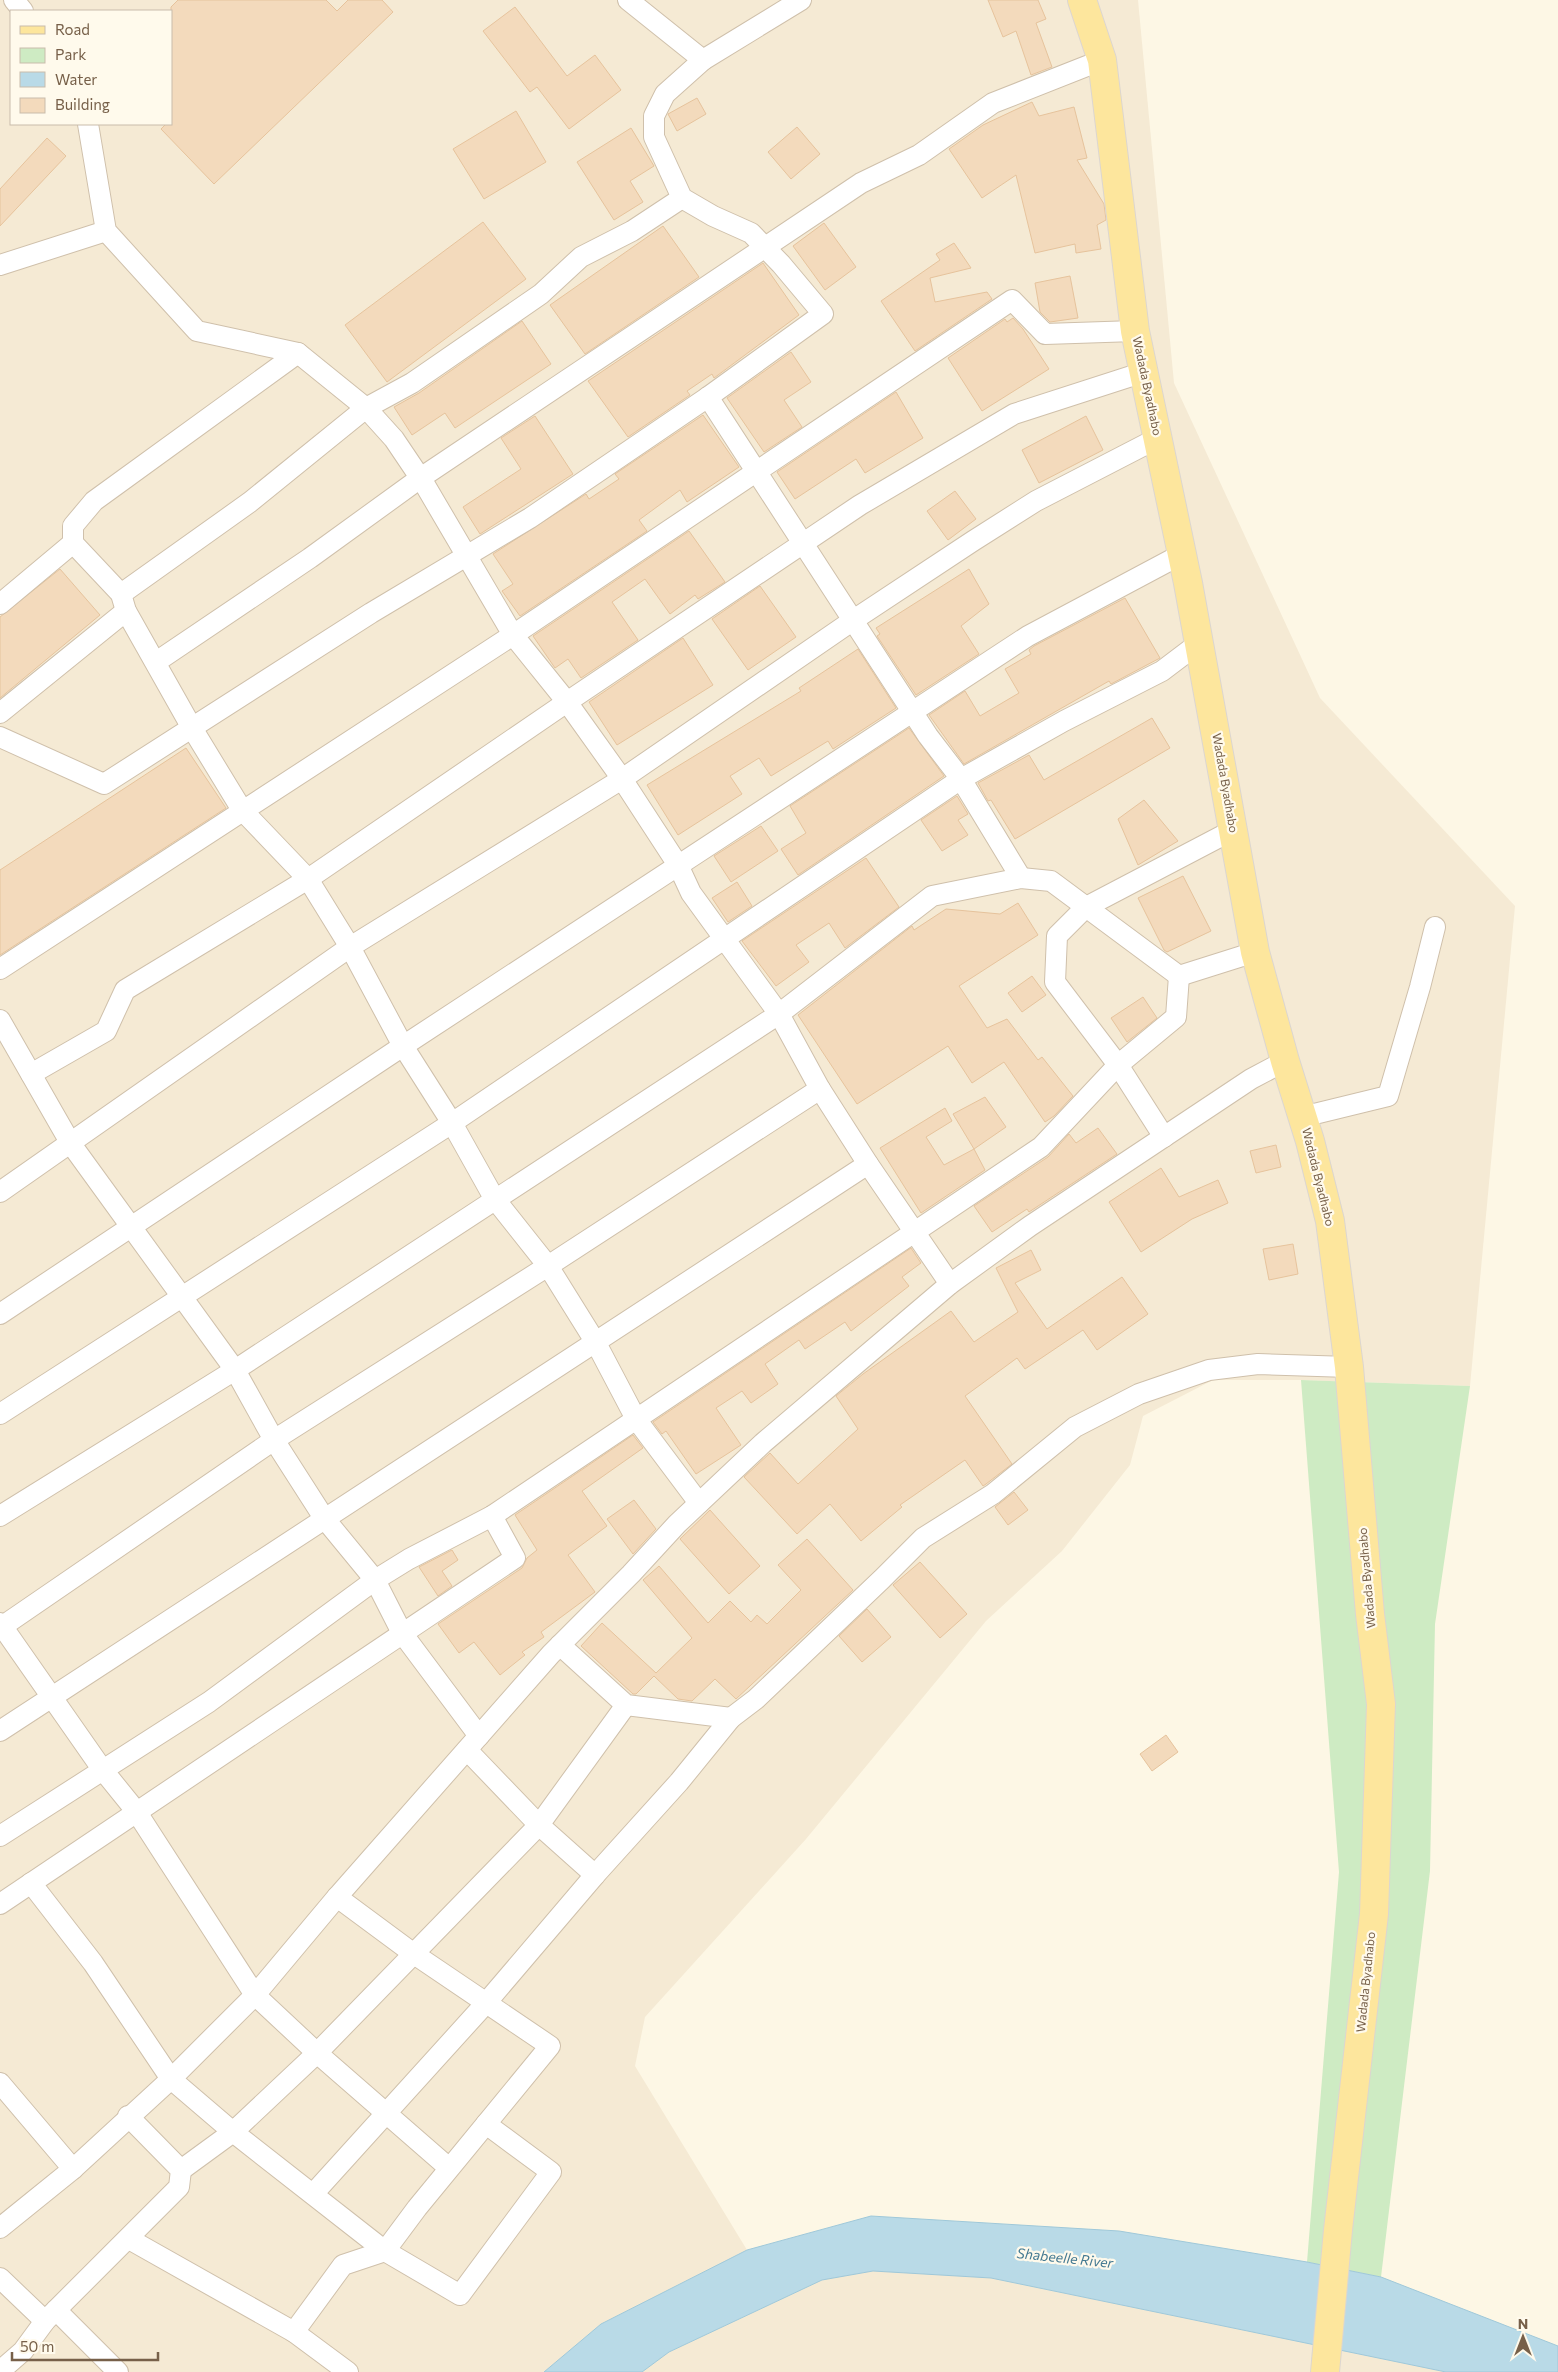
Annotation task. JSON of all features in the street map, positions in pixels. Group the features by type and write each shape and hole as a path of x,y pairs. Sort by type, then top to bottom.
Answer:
{"main road":[{"name":"Wadada Byadhabo","path":"1082,0 1102,60 1135,331 1182,554 1255,952 1330,1221 1349,1367 1370,1614 1381,1704 1374,1914 1338,2230 1326,2363"}],"street":[{"path":"14,0 22,10"},
{"path":"628,0 703,60"},
{"path":"0,737 104,784 371,613 530,518 708,397 822,314 751,233 713,216 682,198 654,137 654,116 665,94 703,60 801,0"},
{"path":"156,662 310,558 419,479 861,183 919,155 992,102 1102,60"},
{"path":"88,125 106,231 197,331 298,353 366,408 394,439 513,635 567,702 622,779 678,865 691,892 779,1014 820,1089 868,1164 950,1284"},
{"path":"0,713 124,602 366,408 412,384 541,294 581,257 632,231 682,198"},
{"path":"0,265 106,231"},
{"path":"0,969 513,635 1012,300 1045,334 1135,331"},
{"path":"298,353 94,501 73,526 73,543 124,602 192,728 242,810 308,879 350,947 403,1046 452,1123 494,1198 548,1266 596,1343 636,1420 699,1503"},
{"path":"31,1074 106,1031 125,990 308,879 860,505 1014,414 1144,372"},
{"path":"708,397 928,736 961,779 1021,878"},
{"path":"0,1192 350,947 622,779 852,621 1036,501 1158,438"},
{"path":"0,604 73,543"},
{"path":"0,1314 403,1046 1028,636 1182,554"},
{"path":"0,1414 182,1295 452,1123 961,779 1064,721 1162,670 1199,643"},
{"path":"1164,1137 1118,1065 1055,982 1057,936 1086,907 1233,830"},
{"path":"0,1516 234,1370 494,1198 779,1014 932,896 1021,878 1051,881 1179,976"},
{"path":"1302,1117 1388,1096 1420,987 1435,927"},
{"path":"1179,976 1255,952"},
{"path":"0,1836 209,1702 374,1580 409,1559 492,1516 1041,1147 1118,1065 1176,1016 1179,976"},
{"path":"0,1020 71,1144 182,1295 234,1370 274,1440 324,1518 374,1580 402,1633 473,1743 539,1825 595,1875"},
{"path":"0,2228 73,2169 128,2116 171,2079 255,1995 337,1898 560,1645 699,1503 763,1443 950,1284 1030,1226 1251,1079 1285,1060"},
{"path":"449,2168 317,2053 255,1995 136,1811 102,1769 54,1697 1,1626 274,1440 548,1266 820,1089"},
{"path":"0,1731 868,1164"},
{"path":"313,2194 486,2003 595,1875 679,1782 731,1718 763,1692 882,1579 922,1538 992,1494 1074,1427 1139,1394 1209,1370 1258,1364 1349,1367"},
{"path":"0,1904 515,1558 492,1516"},
{"path":"560,1645 626,1705 731,1718"},
{"path":"0,2371 23,2351 50,2316 129,2239 178,2187 180,2170 233,2132 317,2053 539,1825 626,1705"},
{"path":"31,1883 93,1963 171,2079 233,2132 385,2251 460,2295 551,2172 486,2124"},
{"path":"294,2332 343,2265 385,2251 449,2168 550,2046 414,1954 337,1898"},
{"path":"0,2083 73,2169"},
{"path":"128,2116 180,2170"},
{"path":"129,2239 294,2332 348,2372"},
{"path":"0,2278 118,2372"}],"shaded area":[{"path":"0,0 1138,0 1174,383 1320,698 1515,906 1470,1386 1301,1380 1213,1380 1143,1416 1130,1465 1062,1551 986,1621 806,1839 645,2017 635,2066 747,2250 601,2324 544,2372 0,2372"},
{"path":"873,2271 991,2278 1446,2372 642,2372 669,2352 822,2280"}],"green space":[{"path":"1301,1380 1470,1386 1435,1624 1430,1871 1381,2277 1307,2262 1339,1872"}],"water":[{"name":"Shabeelle River","path":"871,2216 1119,2231 1307,2262 1381,2277 1558,2346 1558,2372 1446,2372 991,2278 873,2271 822,2280 669,2352 642,2372 544,2372 601,2324 747,2250"}],"building":[{"path":"178,0 326,0 337,11 348,0 382,0 393,12 214,184 161,129 165,125 172,125 171,7"},
{"path":"988,0 1038,0 1046,19 1036,23 1052,67 1031,75 1016,31 1003,37"},
{"path":"515,7 567,76 595,55 621,90 569,129 537,87 530,92 483,31"},
{"path":"697,98 706,114 677,131 668,114"},
{"path":"1032,102 1039,116 1074,107 1087,158 1077,160 1104,204 1106,220 1097,225 1101,249 1076,253 1075,244 1035,253 1016,175 982,198 949,149 983,125"},
{"path":"516,111 546,162 484,199 453,149"},
{"path":"797,127 820,154 791,179 768,152"},
{"path":"631,128 654,166 630,181 643,202 614,220 577,162"},
{"path":"47,138 66,156 0,226 0,189"},
{"path":"483,222 526,279 387,382 345,325"},
{"path":"824,223 856,267 825,290 793,246"},
{"path":"663,226 699,277 585,354 550,305"},
{"path":"954,243 971,268 930,278 935,302 987,292 992,299 915,351 881,301 940,260 936,254"},
{"path":"763,263 799,315 714,378 712,374 687,391 690,395 628,437 588,381"},
{"path":"1070,276 1078,318 1050,322 1040,312 1035,283"},
{"path":"1013,318 1023,329 1049,369 982,411 948,358 1005,319 1007,322"},
{"path":"522,321 551,364 455,428 445,413 412,435 394,407 419,393"},
{"path":"791,352 811,382 784,400 802,427 764,452 727,398"},
{"path":"896,392 923,438 865,473 856,459 795,499 777,472"},
{"path":"703,415 739,467 687,502 680,490 639,520 647,531 520,616 502,591 513,584 493,554 586,494 589,499 619,479 615,474"},
{"path":"535,416 573,474 480,534 463,507 521,469 501,438"},
{"path":"1086,416 1103,450 1039,483 1022,450"},
{"path":"955,491 976,519 948,540 927,511"},
{"path":"689,531 725,582 698,599 695,595 670,614 645,579 612,602 638,640 581,678 568,659 555,668 533,636"},
{"path":"60,569 100,615 0,698 0,617"},
{"path":"969,569 989,604 961,626 979,654 916,695 877,636 880,634 876,628"},
{"path":"760,586 796,637 748,670 712,619"},
{"path":"1125,598 1160,658 1111,684 1109,681 964,764 929,715 965,691 980,716 1019,693 1005,669 1031,654 1029,650 1034,646"},
{"path":"683,638 713,685 617,745 589,702"},
{"path":"858,649 896,708 833,749 828,741 771,776 759,758 730,776 742,794 678,835 647,785 801,691 799,688"},
{"path":"1152,718 1170,748 1015,839 991,800 988,801 978,783 1029,755 1044,780"},
{"path":"909,728 944,776 798,875 781,849 806,833 790,806"},
{"path":"186,748 226,808 0,955 0,870"},
{"path":"957,796 968,814 958,820 968,835 942,851 921,820"},
{"path":"1144,800 1178,841 1138,865 1118,819"},
{"path":"761,826 778,851 731,882 714,856"},
{"path":"866,858 899,907 845,948 829,923 796,945 809,962 776,986 742,941"},
{"path":"1183,876 1211,931 1167,952 1164,950 1138,898"},
{"path":"737,882 752,906 728,922 712,898"},
{"path":"1018,903 1038,935 959,986 987,1028 1007,1019 1038,1060 1042,1057 1073,1096 1054,1116 1045,1122 1004,1062 972,1083 948,1046 857,1104 798,1015 912,926 914,930 946,909 1000,914"},
{"path":"1032,976 1046,995 1022,1012 1008,993"},
{"path":"1143,997 1157,1018 1127,1042 1111,1018"},
{"path":"985,1097 1006,1127 974,1149 953,1114"},
{"path":"945,1108 952,1121 926,1137 944,1165 974,1149 985,1170 921,1213 880,1148"},
{"path":"1098,1128 1117,1154 1029,1212 1027,1209 992,1232 974,1206 1048,1157 1069,1134 1076,1143"},
{"path":"1276,1145 1281,1167 1256,1173 1250,1151"},
{"path":"1161,1168 1179,1197 1218,1180 1228,1203 1192,1219 1141,1252 1109,1202"},
{"path":"1293,1244 1298,1274 1269,1280 1263,1249"},
{"path":"911,1248 921,1263 902,1277 909,1286 851,1331 845,1322 805,1349 799,1340 765,1364 778,1384 751,1403 742,1391 716,1408 741,1445 696,1474 666,1431 662,1434 653,1422"},
{"path":"1031,1250 1041,1270 1015,1283 1047,1329 1122,1277 1148,1314 1097,1350 1083,1330 1025,1369 1017,1358 965,1396 1012,1464 983,1486 965,1460 900,1505 902,1507 861,1541 830,1504 797,1534 744,1477 770,1453 798,1484 858,1429 836,1396 863,1374 951,1311 974,1342 1018,1312 996,1268"},
{"path":"633,1435 643,1448 582,1491 607,1526 568,1555 595,1592 541,1632 544,1637 522,1652 525,1655 500,1675 474,1642 459,1653 438,1624 522,1568 527,1558 537,1550 515,1515"},
{"path":"1014,1492 1028,1510 1008,1525 995,1507"},
{"path":"634,1500 656,1529 633,1554 607,1519"},
{"path":"710,1510 760,1566 729,1594 680,1539"},
{"path":"807,1539 853,1590 736,1699 715,1679 692,1701 678,1699 654,1676 636,1694 633,1694 581,1646 602,1623 656,1673 692,1638 643,1580 659,1566 708,1623 730,1601 751,1622 757,1615 767,1624 801,1590 778,1565"},
{"path":"452,1550 458,1560 442,1571 452,1586 438,1596 419,1567"},
{"path":"920,1562 967,1614 940,1638 893,1585"},
{"path":"867,1609 891,1637 862,1662 839,1636"},
{"path":"1166,1735 1178,1752 1152,1771 1140,1754"}]}
